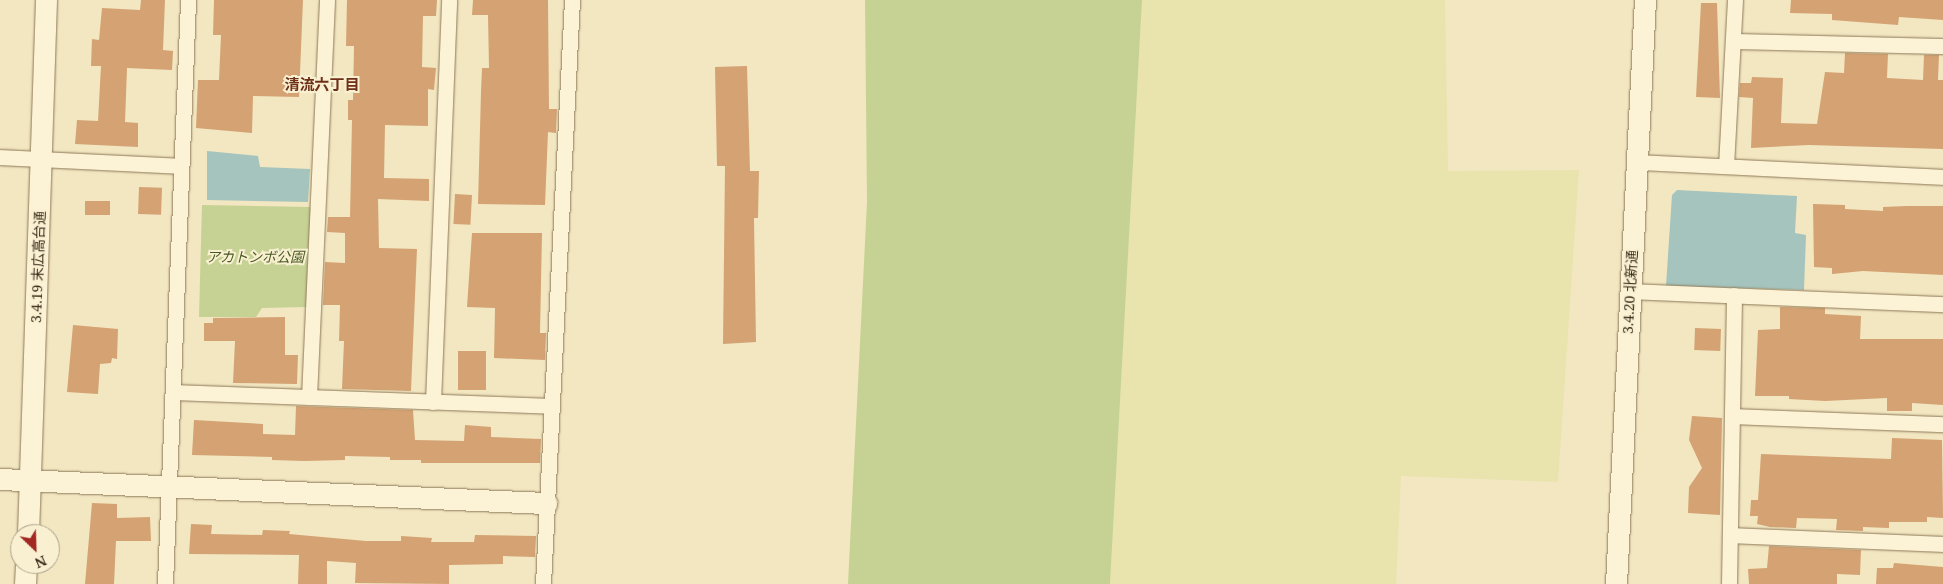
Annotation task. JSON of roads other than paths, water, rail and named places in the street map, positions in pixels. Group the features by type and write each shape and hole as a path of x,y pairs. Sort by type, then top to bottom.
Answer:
{"street":[{"name":"3.4.19 末広高台通","path":"28,524 46,0"},
{"path":"164,584 188,0"},
{"path":"309,398 327,0"},
{"path":"433,402 449,0"},
{"path":"544,584 546,503 572,0"},
{"name":"3.4.20 北新通","path":"1616,584 1645,0"},
{"path":"1726,166 1735,0"},
{"path":"1733,41 1943,46"},
{"path":"0,158 181,166"},
{"path":"1638,162 1943,177"},
{"path":"1630,291 1943,304"},
{"path":"1729,584 1734,296"},
{"path":"173,392 551,406"},
{"path":"1732,416 1943,424"},
{"path":"0,479 169,488 546,503"},
{"path":"1730,535 1943,544"}],"water":[{"path":"207,151 258,156 260,167 310,169 308,202 207,200"},
{"path":"1677,190 1797,196 1795,233 1806,235 1804,290 1666,286 1672,195"}],"district":[{"name":"清流六丁目","path":"322,85"}],"park label":[{"name":"アカトンボ公園","path":"255,257"}]}
